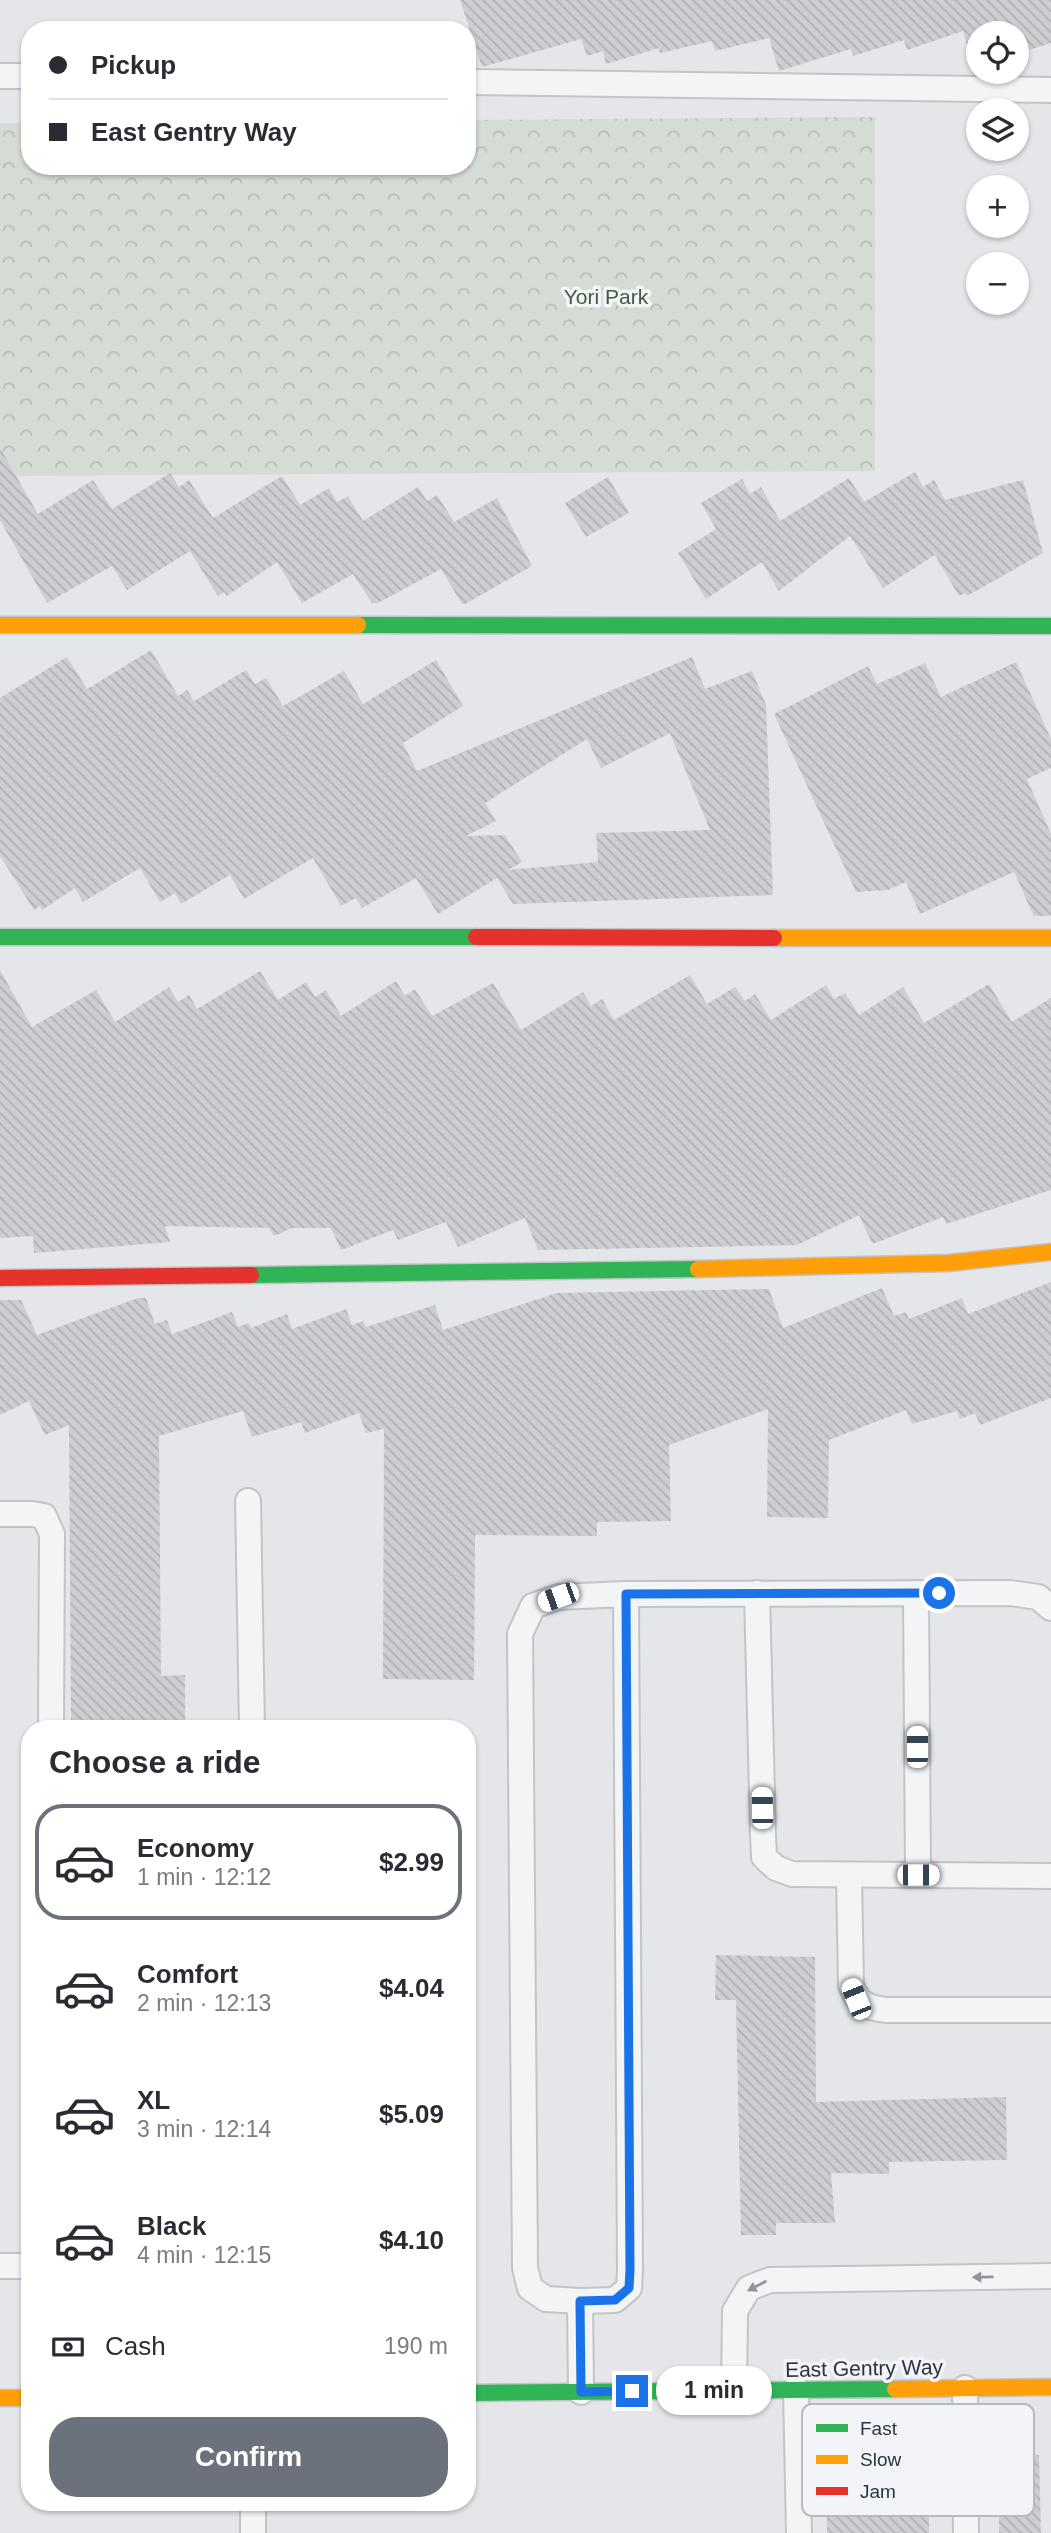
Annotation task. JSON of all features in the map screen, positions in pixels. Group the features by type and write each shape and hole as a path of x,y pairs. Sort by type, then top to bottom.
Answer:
{"street":[{"path":"0,625 1051,626"},
{"path":"0,937 1051,939"},
{"path":"0,1278 594,1271 935,1263 1051,1252"},
{"name":"East Gentry Way","path":"476,2393 1051,2387"},
{"path":"0,2398 21,2398"}],"lane":[{"path":"0,76 21,76"},
{"path":"476,82 1051,90"},
{"path":"248,1501 252,1720"},
{"path":"0,1514 44,1516 52,1534 51,1720"},
{"path":"757,1593 764,1857 776,1868 792,1874 1051,1876"},
{"path":"916,1593 918,1875"},
{"path":"626,1594 629,2288 615,2300 546,2299 530,2288 525,2268 520,1634 533,1606 558,1597 626,1594 1010,1593 1038,1597 1051,1608"},
{"path":"849,1875 851,1985 856,1999 869,2008 1051,2010"},
{"path":"0,2266 21,2266"},
{"path":"734,2390 735,2311 749,2288 770,2280 1051,2276"},
{"path":"580,2301 581,2392"},
{"path":"965,2388 965,2404"},
{"path":"796,2389 799,2533"},
{"path":"253,2511 253,2533"}],"green space":[{"name":"Yori Park","path":"875,117 875,471 0,476 0,123 21,123 21,175 476,175 476,120"}],"building":[{"path":"460,0 1051,0 1051,43 1029,50 1029,21 966,21 966,42 963,31 907,50 904,40 853,56 851,49 779,71 769,38 715,51 712,41 660,53 659,48 606,64 603,51 587,56 581,39 482,67 476,49 476,21 467,21"},
{"path":"0,448 38,514 93,480 112,509 170,473 179,487 189,480 213,518 282,476 300,505 329,488 337,502 348,496 363,521 418,487 427,501 437,495 454,522 497,498 532,566 465,604 462,604 441,569 378,603 372,603 353,574 302,603 277,562 227,596 224,592 218,596 190,551 127,590 112,566 47,603 0,520"},
{"path":"915,472 923,487 934,480 945,500 1023,480 1043,553 967,596 965,593 959,596 935,555 883,588 850,536 779,591 762,562 706,599 678,553 716,529 701,503 742,479 750,494 761,487 780,521 849,478 864,502"},
{"path":"608,477 629,513 586,537 565,503"},
{"path":"151,650 178,696 187,690 194,701 246,670 255,684 266,678 283,706 344,671 363,704 436,660 463,706 403,743 417,771 692,657 705,689 752,671 766,705 773,895 513,904 497,878 438,914 416,878 362,908 356,898 341,906 313,858 244,899 230,875 181,904 175,893 160,902 140,868 83,902 75,888 42,910 40,906 34,910 0,856 0,698 67,657 87,689","holes":["670,733 710,830 596,833 598,862 508,870 522,862 505,835 466,836 496,821 485,803 587,739 601,768"]},
{"path":"1016,662 1051,739 1051,768 1027,779 1051,834 1051,916 1034,916 1014,872 920,914 906,882 888,890 856,892 774,714 868,666 877,684 925,663 941,697"},
{"path":"0,970 32,1027 96,990 115,1022 169,987 178,1002 189,995 197,1009 260,971 278,1000 306,982 315,997 326,990 341,1016 396,981 405,996 415,989 432,1016 493,983 521,1030 583,992 591,1006 602,999 614,1020 690,975 707,1004 735,987 745,1001 755,994 771,1020 826,985 834,999 845,993 859,1015 903,987 924,1023 989,984 1012,1022 1051,998 1051,1190 946,1224 943,1217 875,1243 872,1243 859,1215 797,1245 538,1250 525,1218 458,1247 446,1222 398,1240 393,1230 341,1250 331,1228 292,1228 274,1236 269,1228 165,1226 170,1242 34,1253 33,1236 0,1238"},
{"path":"1051,1282 1051,1398 980,1425 975,1413 960,1419 957,1411 912,1424 906,1410 829,1440 828,1518 767,1517 768,1409 669,1445 671,1521 597,1522 597,1536 475,1535 474,1680 383,1679 384,1429 366,1433 359,1413 305,1433 301,1422 252,1437 243,1411 159,1436 161,1676 185,1675 185,1720 71,1720 69,1425 45,1435 29,1401 0,1415 0,1300 21,1300 37,1335 138,1298 146,1298 155,1324 167,1320 172,1334 232,1312 238,1327 249,1323 251,1328 287,1314 292,1329 346,1309 352,1325 363,1321 366,1327 435,1305 443,1330 557,1293 769,1289 783,1328 882,1288 894,1316 906,1312 909,1319 962,1298 968,1314"},
{"path":"716,1955 815,1957 816,2102 1006,2097 1007,2160 889,2162 889,2174 831,2173 835,2223 776,2223 776,2235 741,2235 736,2000 715,2000"},
{"path":"1034,2455 1039,2455 1041,2533 999,2533 999,2516 1034,2516"},
{"path":"827,2516 929,2516 929,2533 827,2533"}],"traffic: fast":[{"path":"358,625 1051,626"},
{"path":"0,937 476,937"},
{"path":"251,1275 698,1269"},
{"path":"476,2393 895,2389"}],"traffic: slow":[{"path":"0,625 358,625"},
{"path":"774,938 1051,938"},
{"path":"698,1269 949,1263 1051,1252"},
{"path":"895,2389 1051,2387"},
{"path":"0,2398 21,2398"}],"traffic: jam":[{"path":"476,937 774,938"},
{"path":"0,1278 251,1275"}],"route":[{"path":"632,2391 581,2392 579,2326 580,2301 615,2300 629,2288 626,1594 939,1593"}]}
